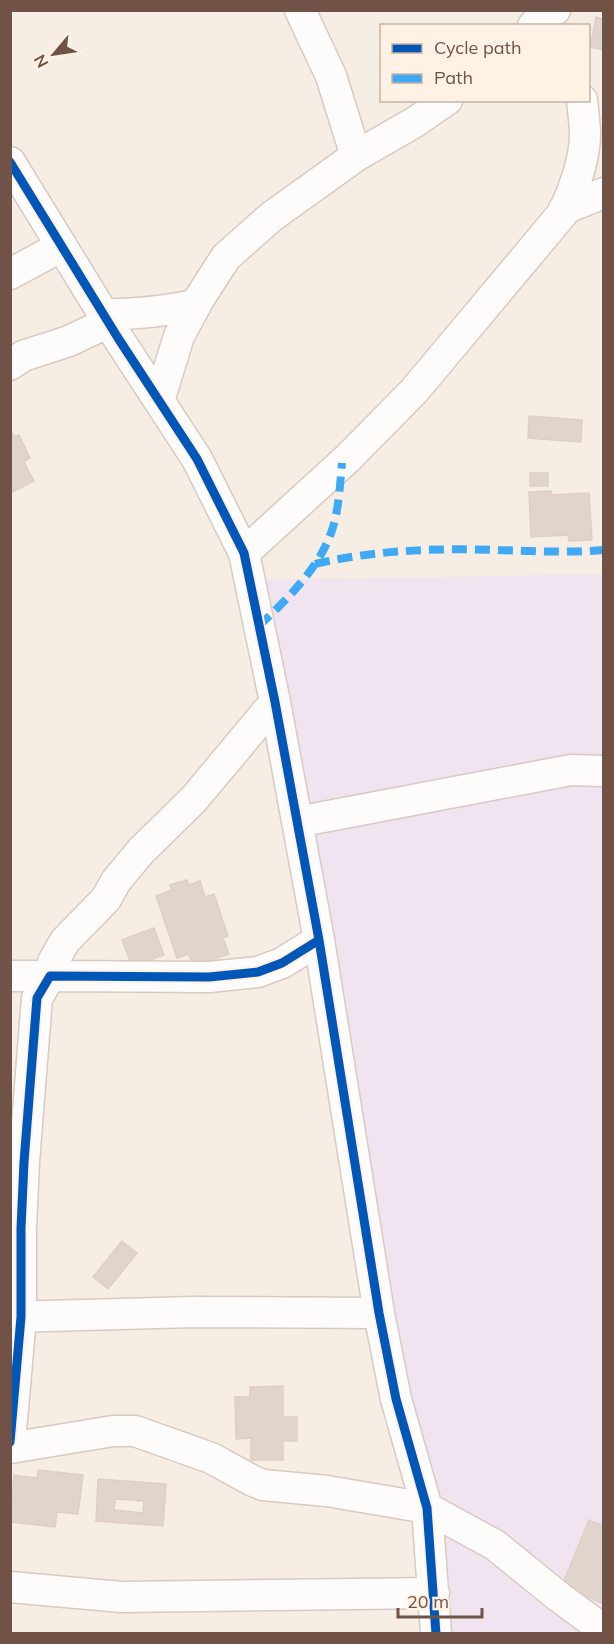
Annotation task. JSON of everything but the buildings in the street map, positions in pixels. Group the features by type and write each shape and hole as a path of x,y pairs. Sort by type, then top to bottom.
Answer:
{"street":[{"path":"300,10 331,76 356,156"},
{"path":"535,24 555,10"},
{"path":"159,401 179,336 226,257 271,217 356,156 415,122 444,102"},
{"path":"244,553 348,458 414,391 564,209 584,152 582,102"},
{"path":"10,162 106,318 197,459 244,553 275,702 319,940 379,1313 396,1399 427,1508 436,1634"},
{"path":"564,209 603,193"},
{"path":"10,274 62,246"},
{"path":"10,365 23,356 69,341 106,318 196,305"},
{"path":"10,1442 23,1173 38,998 50,976 52,962 65,941 106,899 116,881 135,858 194,799 275,702"},
{"path":"297,822 571,770 603,771"},
{"path":"10,976 209,977 258,972 282,963 319,940"},
{"path":"16,1317 194,1312 379,1313"},
{"path":"10,1448 113,1431 135,1431 211,1458 263,1485 327,1491 427,1508 495,1545 603,1630"},
{"path":"10,1587 122,1597 434,1593"}],"shaded area":[{"path":"603,574 603,1633 430,1633 427,1508 263,580"}],"marked path":[{"path":"259,626 312,569 328,542 337,512 342,463"},
{"path":"315,564 383,553 429,550 564,552 604,550"}],"cycle path":[{"path":"10,162 118,338 197,459 244,553 275,702 319,940 379,1313 396,1399 427,1508 436,1634"},
{"path":"10,1442 21,1317 24,1162 37,998 50,976 209,977 258,972 282,963 319,940"}]}
